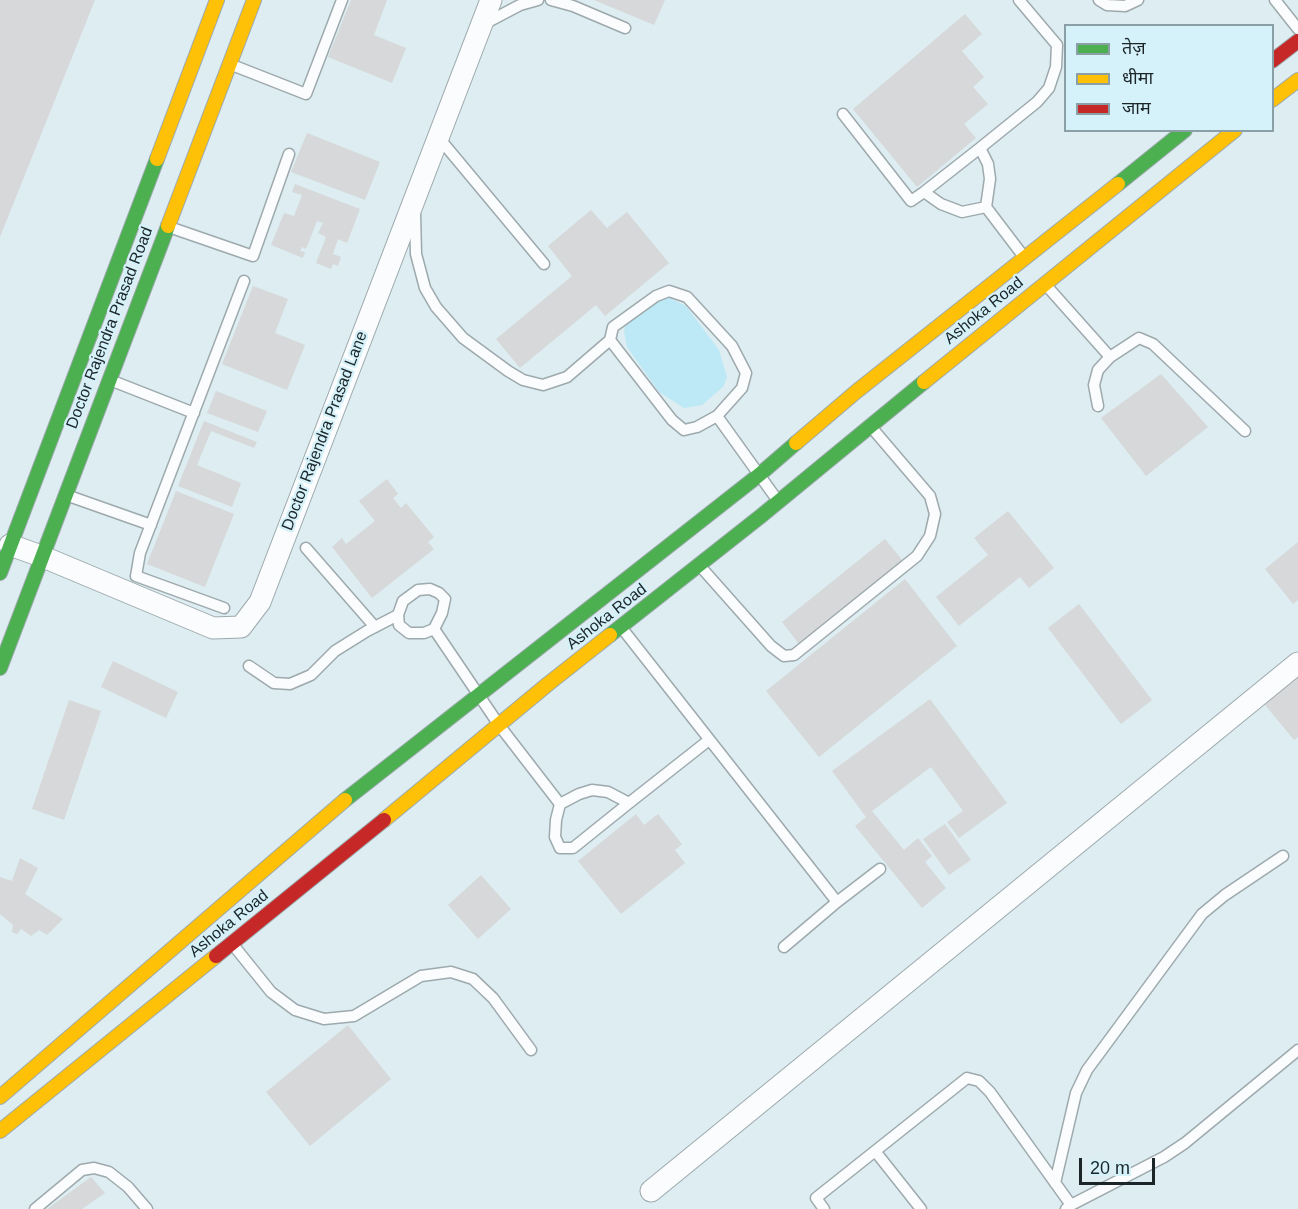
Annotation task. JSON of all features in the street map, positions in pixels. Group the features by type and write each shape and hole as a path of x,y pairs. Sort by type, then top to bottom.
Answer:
{"main road":[{"name":"Doctor Rajendra Prasad Road","path":"0,573 217,0"},
{"name":"Doctor Rajendra Prasad Road","path":"0,668 40,556 254,0"},
{"path":"1274,59 1298,41"},
{"path":"1274,98 1298,80"},
{"name":"Ashoka Road","path":"0,1131 870,426 1183,132"},
{"name":"Ashoka Road","path":"0,1097 340,804 759,475 857,391 1232,132"}],"street":[{"name":"Doctor Rajendra Prasad Lane","path":"10,545 213,628 241,627 260,602 491,0"},
{"path":"651,1191 1298,663"}],"lane":[{"path":"229,64 306,94 342,0"},
{"path":"481,25 520,5 538,0"},
{"path":"551,0 573,6 625,28"},
{"path":"843,114 911,201 1037,102 1049,88 1056,67 1057,45 1019,0"},
{"path":"1099,0 1107,5 1125,6 1138,0"},
{"path":"1275,0 1298,29"},
{"path":"439,138 544,264"},
{"path":"980,148 988,164 990,179 986,207 1034,270 1110,357"},
{"path":"167,226 253,256 289,154"},
{"path":"924,192 941,204 962,212 986,207"},
{"path":"414,198 416,254 425,288 436,307 463,338 523,380 543,385 567,377 610,340 613,327 656,296 669,291 687,297 732,346 747,374 742,388 717,416 697,427 684,430 672,420 610,340"},
{"path":"224,608 136,576 140,553 244,281"},
{"path":"1098,406 1094,385 1098,370 1110,357 1139,338 1153,344 1245,431"},
{"path":"108,379 194,413"},
{"path":"717,416 778,502"},
{"path":"699,565 771,646 784,656 794,656 917,556 930,536 935,514 930,496 870,426"},
{"path":"64,494 151,525"},
{"path":"306,548 375,627"},
{"path":"430,589 445,599 442,613 434,629 423,633 409,633 399,625 398,615 403,601 418,590 430,589"},
{"path":"249,666 274,682 290,684 311,675 335,651 398,615"},
{"path":"620,627 837,902"},
{"path":"434,629 499,725 560,804 555,837 560,848 573,848 709,740"},
{"path":"560,804 592,790 608,792 630,803"},
{"path":"1055,1183 1076,1093 1087,1070 1202,914 1225,895 1283,856"},
{"path":"784,946 880,869"},
{"path":"231,943 271,992 295,1010 324,1019 354,1016 421,976 451,972 473,979 493,998 531,1050"},
{"path":"824,1209 816,1198 967,1078 979,1081 990,1092 1055,1183 1068,1207 1164,1157 1185,1143 1298,1050"},
{"path":"875,1151 921,1209"},
{"path":"35,1209 82,1170 94,1168 109,1172 128,1187 147,1209"}],"shaded area":[{"path":"657,292 686,306 719,350 727,377 724,386 702,405 684,408 659,392 627,347 624,331 627,316"}],"building":[{"path":"0,0 95,0 0,237"},
{"path":"351,0 387,0 374,35 406,48 392,83 328,57"},
{"path":"594,0 665,0 654,25"},
{"path":"965,14 982,34 962,51 984,77 973,87 988,104 964,124 976,138 917,187 853,109"},
{"path":"307,133 380,162 365,200 291,172"},
{"path":"295,184 360,209 347,243 338,239 333,254 341,257 338,266 333,264 331,269 316,263 326,237 318,233 323,223 317,221 306,249 302,247 300,251 305,252 303,258 271,245 284,213 294,216 302,195 292,192"},
{"path":"591,210 607,228 627,212 669,263 605,316 596,305 520,368 496,339 572,276 548,246"},
{"path":"253,286 288,299 275,333 305,345 287,390 222,364"},
{"path":"1161,374 1208,427 1146,476 1101,418"},
{"path":"216,391 267,411 258,432 207,413"},
{"path":"204,421 257,442 254,448 211,431 197,465 241,483 232,507 178,486"},
{"path":"387,479 398,494 393,498 401,508 406,503 434,537 428,542 434,549 372,598 332,547 342,538 346,544 375,521 359,501"},
{"path":"176,491 234,514 205,587 147,564"},
{"path":"1008,511 1054,568 1029,588 1020,577 959,626 936,597 988,555 974,538"},
{"path":"885,539 903,561 799,644 782,622"},
{"path":"1298,542 1298,600 1293,604 1265,569"},
{"path":"905,579 957,646 819,757 766,691"},
{"path":"1079,604 1152,700 1121,724 1048,628"},
{"path":"113,661 178,692 166,718 101,687"},
{"path":"1298,670 1298,737 1294,740 1261,700"},
{"path":"930,699 1007,803 959,838 947,822 963,811 931,767 872,811 904,850 918,838 932,856 925,862 946,888 922,908 855,826 866,817 832,771"},
{"path":"69,700 101,711 64,820 32,809"},
{"path":"636,814 644,825 658,814 682,844 675,850 685,863 621,914 578,861"},
{"path":"945,824 971,860 949,875 923,839"},
{"path":"20,858 38,868 25,894 63,919 47,935 39,930 31,936 21,929 17,934 12,932 13,925 0,914 0,877 12,881"},
{"path":"481,875 511,909 478,939 448,905"},
{"path":"348,1025 391,1079 310,1146 266,1092"},
{"path":"91,1177 105,1193 82,1209 47,1209"}],"traffic: fast":[{"path":"1118,184 1183,132"},
{"path":"0,573 157,159"},
{"path":"0,668 168,226"},
{"path":"610,635 761,516 924,382"},
{"path":"345,800 759,475 796,443"}],"traffic: slow":[{"path":"157,159 217,0"},
{"path":"168,226 254,0"},
{"path":"1274,98 1298,80"},
{"path":"924,382 1233,132"},
{"path":"796,443 857,391 1118,184"},
{"path":"384,820 610,635"},
{"path":"0,1097 345,800"},
{"path":"0,1131 216,956"}],"traffic: jam":[{"path":"1274,59 1298,41"},
{"path":"216,956 384,820"}]}
